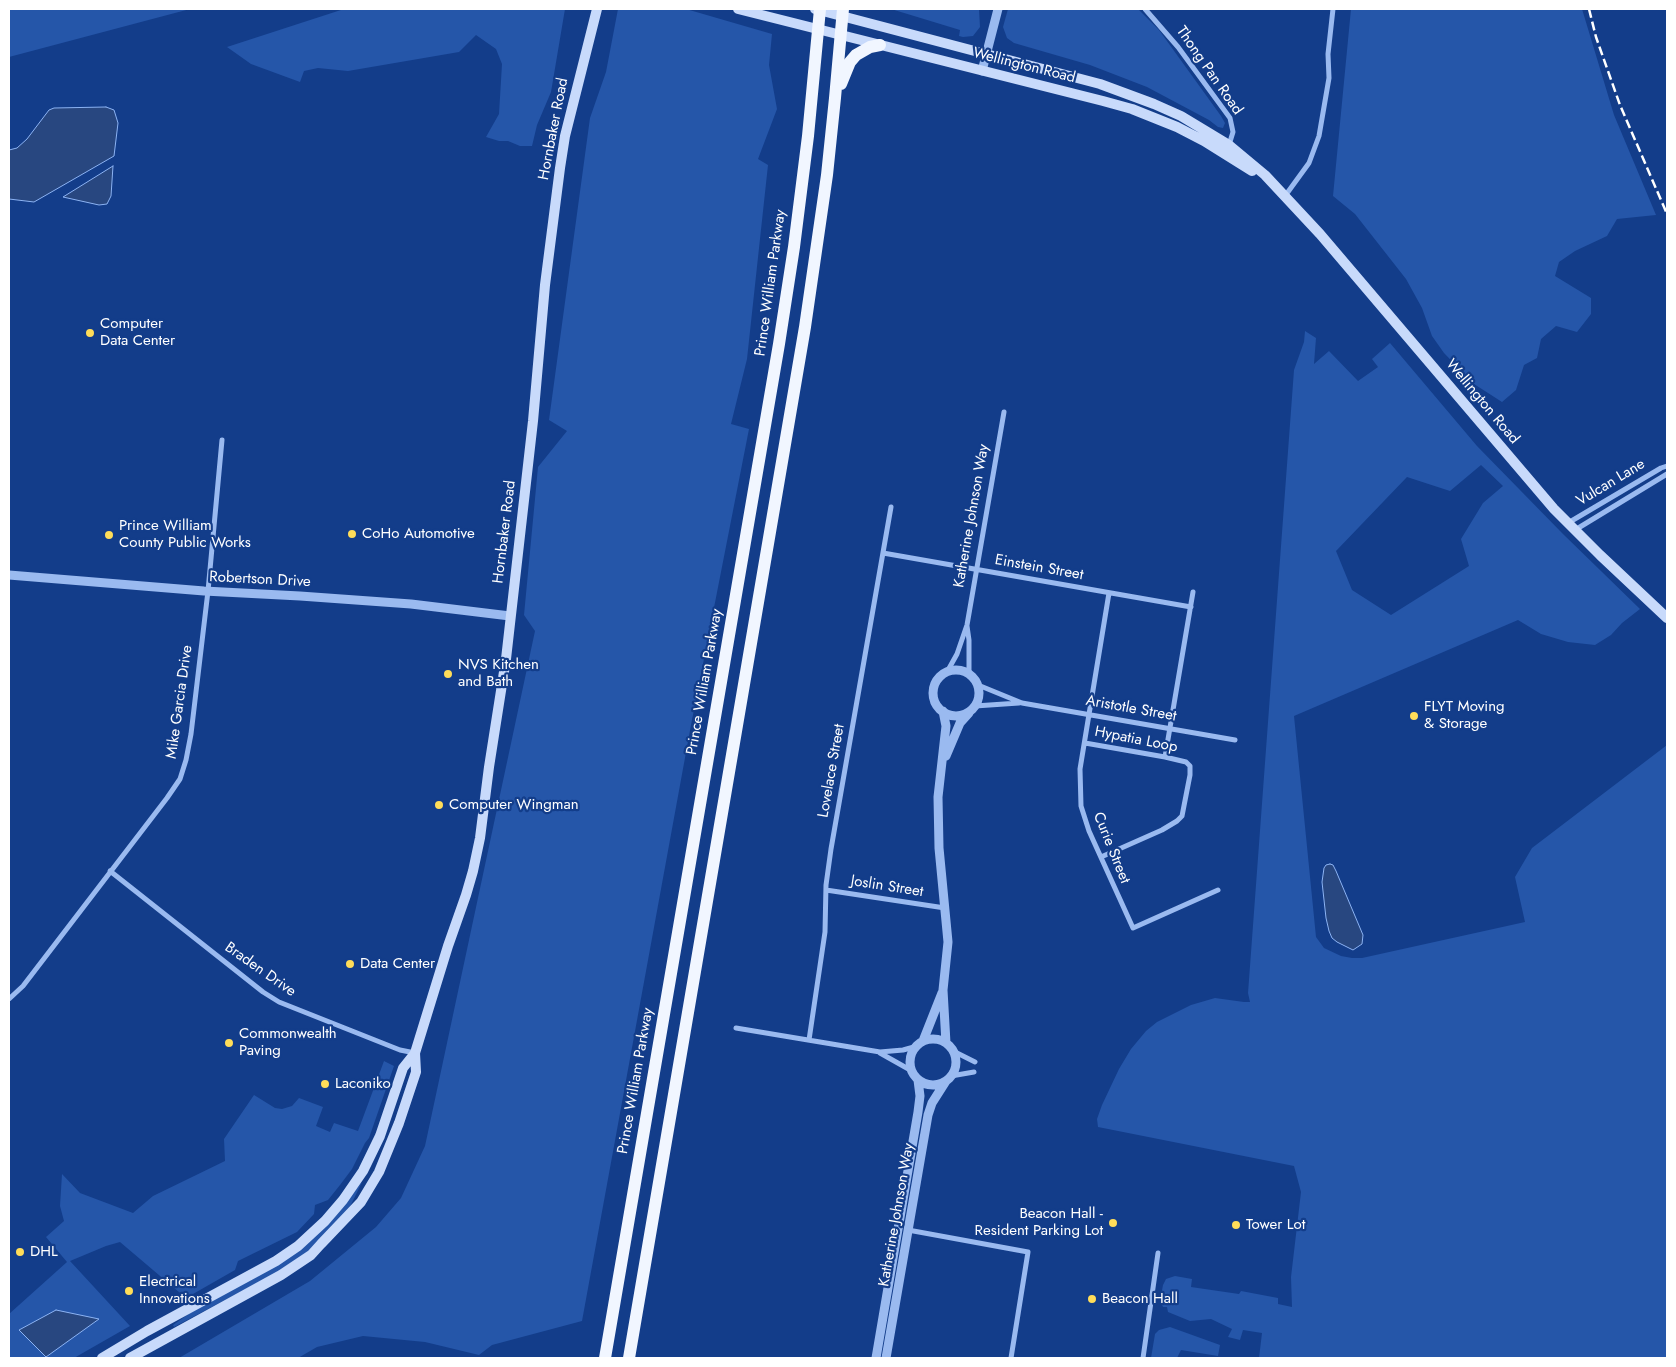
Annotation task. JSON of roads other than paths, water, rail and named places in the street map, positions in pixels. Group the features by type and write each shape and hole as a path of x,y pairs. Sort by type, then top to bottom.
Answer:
{"highway":[{"name":"Prince William Parkway","path":"605,1357 779,344 807,145 818,30 818,9"},
{"path":"629,1358 805,326 826,184 836,98 842,12"},
{"path":"836,98 850,62 870,47 880,46"}],"main road":[{"name":"Hornbaker Road","path":"102,1358 146,1331 276,1261 298,1246 325,1221 343,1200 363,1171 380,1136 403,1068 415,1053 474,871 480,838 506,659 533,421 545,286 560,168 566,128 597,9"},
{"name":"Wellington Road","path":"738,9 1132,109 1227,149"},
{"name":"Wellington Road","path":"818,9 842,12 1128,93 1180,116 1227,149 1285,196 1346,264 1502,449 1571,527 1667,618"},
{"name":"Hornbaker Road","path":"130,1358 281,1275 305,1259 361,1202 379,1172 399,1123 416,1072 415,1053"}],"street":[{"path":"982,71 998,9"},
{"name":"Thong Pan Road","path":"1145,9 1178,47 1230,118 1233,132 1227,149"},
{"path":"1285,196 1309,163 1320,136 1329,78 1328,54 1333,9"},
{"name":"Katherine Johnson Way","path":"947,672 957,654 967,625 1004,412"},
{"name":"Mike Garcia Drive","path":"9,999 23,986 167,798 180,778 186,760 208,591 222,440"},
{"name":"Vulcan Lane","path":"1571,527 1660,468 1667,466"},
{"name":"Vulcan Lane","path":"1571,527 1667,474"},
{"name":"Lovelace Street","path":"809,1040 825,932 826,890 831,849 890,508"},
{"name":"Einstein Street","path":"883,553 1191,607"},
{"name":"Robertson Drive","path":"9,575 208,591 411,604 510,616"},
{"path":"1165,757 1193,592"},
{"name":"Curie Street","path":"1109,593 1080,769 1081,806 1089,830 1133,928 1218,890"},
{"name":"Katherine Johnson Way","path":"967,625 969,674"},
{"path":"942,766 960,723 972,709 979,692 978,685 974,679 962,671 947,672 941,676 933,689 936,704 943,711 955,716 963,715 972,709"},
{"name":"Aristotle Street","path":"978,685 1022,703 1235,740"},
{"name":"Aristotle Street","path":"972,709 1022,703"},
{"path":"943,711 946,726 938,797 939,848 948,942 944,990 946,1043"},
{"name":"Hypatia Loop","path":"1084,743 1165,757 1186,762 1190,766 1182,816 1162,830 1101,857"},
{"name":"Braden Drive","path":"110,871 263,992 279,1002 400,1050 415,1053"},
{"name":"Joslin Street","path":"826,890 945,908"},
{"path":"923,1041 944,990"},
{"path":"736,1028 880,1052 903,1050 914,1047 923,1041 936,1039 946,1043 953,1050 975,1062"},
{"path":"914,1047 909,1061 912,1071 918,1080 932,1085 949,1078 974,1072"},
{"path":"949,1078 955,1069 956,1060 953,1050"},
{"path":"880,1052 912,1071"},
{"name":"Katherine Johnson Way","path":"886,1358 928,1115 932,1103 949,1078"},
{"name":"Katherine Johnson Way","path":"876,1358 918,1112 920,1096 918,1080"},
{"path":"908,1230 1028,1252 1011,1358"},
{"path":"1143,1358 1158,1253"}],"railway":[{"path":"1589,9 1596,37 1620,105 1667,214"}],"place":[{"name":"Computer Data Center","path":"90,333"},
{"name":"CoHo Automotive","path":"352,534"},
{"name":"Prince William County Public Works","path":"109,535"},
{"name":"NVS Kitchen and Bath","path":"448,674"},
{"name":"FLYT Moving & Storage","path":"1414,716"},
{"name":"Computer Wingman","path":"439,805"},
{"name":"Data Center","path":"350,964"},
{"name":"Commonwealth Paving","path":"229,1043"},
{"name":"Laconiko","path":"325,1084"},
{"name":"Beacon Hall - Resident Parking Lot","path":"1113,1223"},
{"name":"Tower Lot","path":"1236,1225"},
{"name":"DHL","path":"20,1252"},
{"name":"Electrical Innovations","path":"129,1291"},
{"name":"Beacon Hall","path":"1092,1299"}]}
